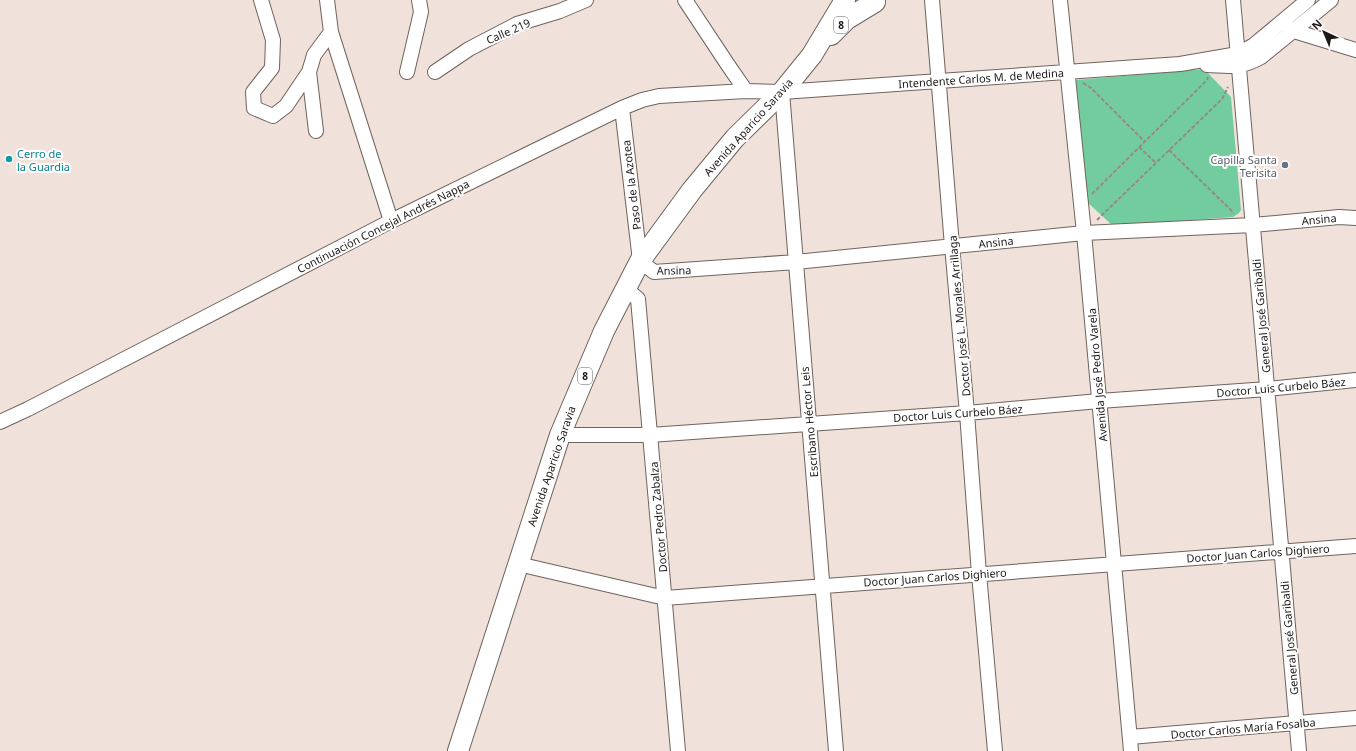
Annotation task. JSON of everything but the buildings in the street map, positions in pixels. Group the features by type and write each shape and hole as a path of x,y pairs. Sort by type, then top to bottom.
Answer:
{"highway":[{"name":"Avenida Aparicio Saravia","path":"812,55 845,0"},
{"name":"Avenida Aparicio Saravia","path":"458,751 560,434 604,331 640,262 692,190 735,138 782,92 812,55 847,19 874,1"}],"street":[{"path":"260,0 273,40 272,68 253,92 254,108 273,116 286,106 309,72 314,55 331,32"},
{"path":"327,0 331,32 391,221"},
{"path":"406,72 421,12 419,0"},
{"name":"Calle 219","path":"435,72 469,49 517,24 560,11 586,0"},
{"path":"685,0 746,91"},
{"name":"Doctor José L. Morales Arrillaga","path":"932,0 995,751"},
{"name":"Avenida José Pedro Varela","path":"1060,0 1084,233 1131,744"},
{"name":"General José Garibaldi","path":"1232,0 1239,60 1299,751"},
{"path":"1308,0 1254,45 1239,60 1249,63 1261,57 1331,0"},
{"path":"1281,22 1294,31 1356,50"},
{"name":"Intendente Carlos M. de Medina","path":"782,92 1239,60"},
{"name":"Intendente Carlos M. de Medina","path":"1180,64 1212,65 1239,60"},
{"path":"309,72 316,131"},
{"name":"Continuación Concejal Andrés Nappa","path":"0,422 28,409 391,221 622,108 642,100 660,96 746,91 782,92"},
{"name":"Escribano Héctor Leis","path":"782,92 836,751"},
{"name":"Paso de la Azotea","path":"622,108 640,262"},
{"name":"Ansina","path":"640,262 654,272 796,262 1084,233 1253,225 1356,218"},
{"name":"Doctor Pedro Zabalza","path":"626,289 638,299 678,751"},
{"name":"Doctor Luis Curbelo Báez","path":"560,434 650,435 967,413 1099,401 1268,389 1356,380"},
{"name":"Doctor Juan Carlos Dighiero","path":"518,564 665,598 1356,546"},
{"name":"Doctor Carlos María Fosalba","path":"1131,744 1297,723 1356,718"}],"path":[{"path":"1081,205 1207,80 1212,65"},
{"path":"1068,72 1091,88 1145,142"},
{"path":"1084,233 1222,99 1229,86"},
{"path":"1139,147 1156,163"},
{"path":"1169,150 1231,212 1253,225"}],"green space":[{"path":"1204,69 1231,97 1241,210 1233,217 1113,226 1086,201 1076,80"}],"place":[{"name":"Cerro de la Guardia","path":"9,159"},
{"name":"Capilla Santa Terisita","path":"1285,165"}]}
